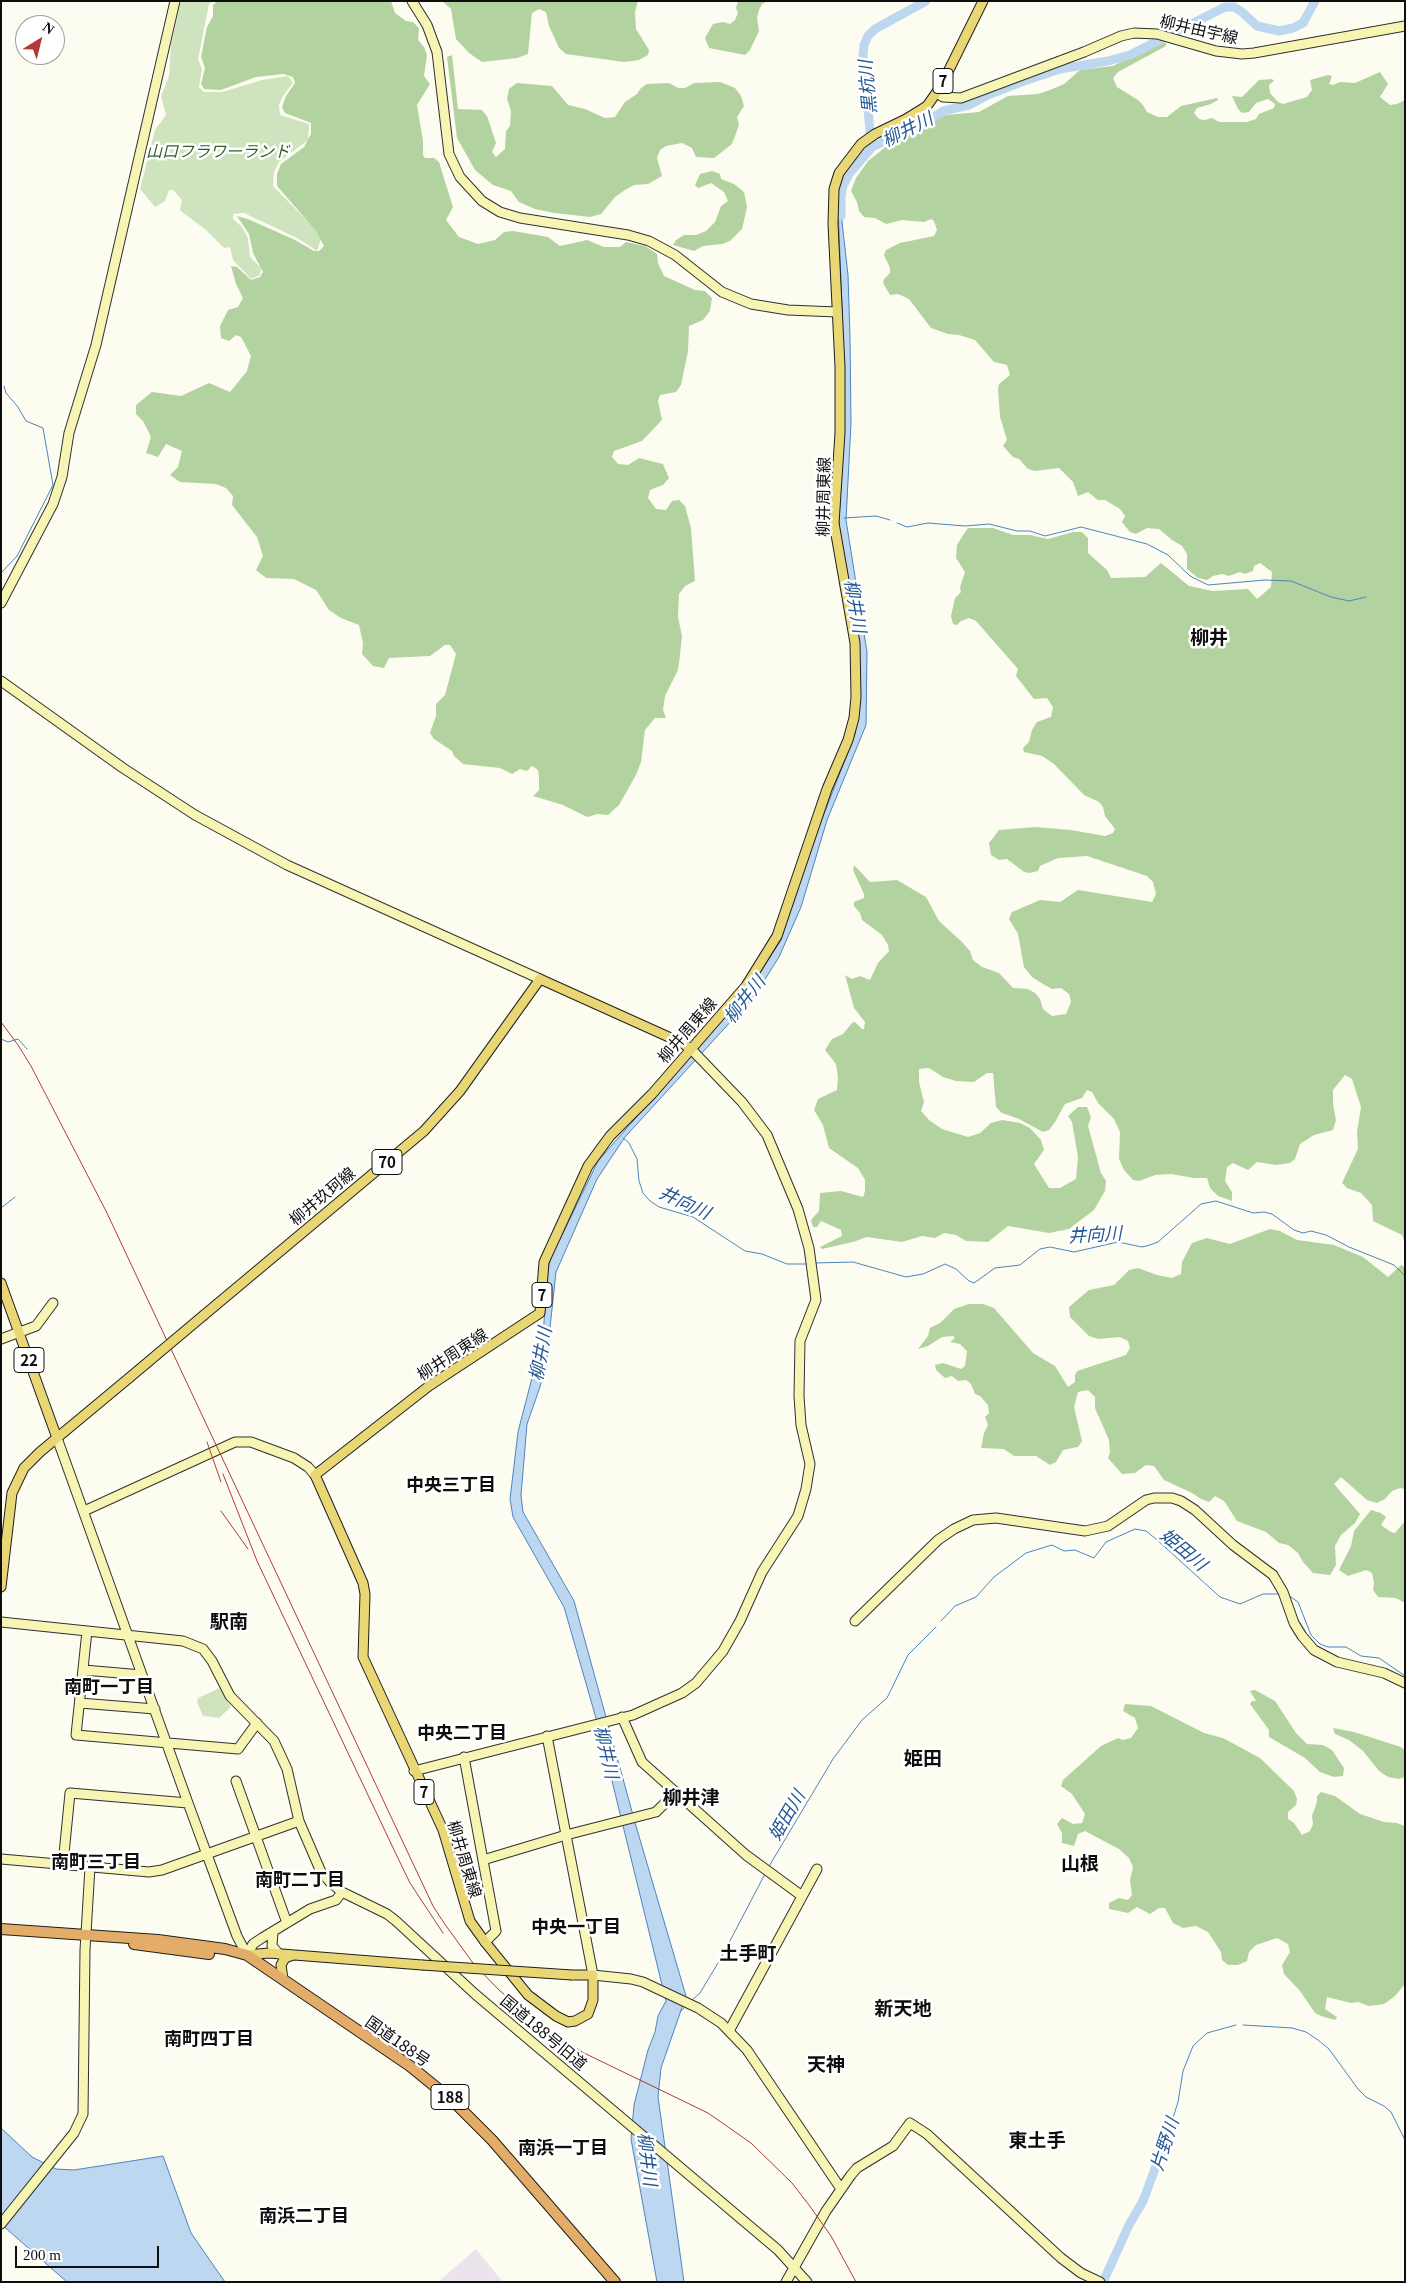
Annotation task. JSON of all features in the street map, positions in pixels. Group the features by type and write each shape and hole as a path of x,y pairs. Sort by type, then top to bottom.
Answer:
{"highway":[{"path":"1,1929 214,1955 247,1955"},
{"path":"1,1936 86,1938"},
{"name":"国道188号","path":"247,1955 410,2066 453,2100 492,2140 615,2282"}],"main road":[{"name":"柳井周東線","path":"592,1976 593,2000 588,2014 575,2021 568,2022 556,2016 528,1995 485,1942 470,1920 443,1830 363,1658 365,1594 363,1583 315,1475 429,1386 540,1313 544,1262 588,1166 610,1136 695,1053 746,986 777,936 854,718 857,679 855,643 834,523 840,433 840,367 833,195 842,167 871,136 919,112 927,106 937,93 983,1"},
{"path":"540,979 682,1043 695,1053"},
{"name":"柳井玖珂線","path":"1,1587 12,1493 24,1468 32,1459 431,1124 460,1091 540,979"},
{"name":"22","path":"1,1282 57,1438"},
{"path":"247,1955 279,1954 592,1976"},
{"path":"283,1979 281,1965 285,1958 294,1955"}],"street":[{"path":"1,603 53,504 62,477 69,433 96,346 175,1"},
{"path":"412,1 427,25 437,52 449,154 460,177 482,201 500,212 520,218 628,235 649,241 675,255 722,292 751,304 788,310 837,312"},
{"name":"柳井由宇線","path":"937,93 943,97 961,98 1084,52 1121,36 1134,33 1156,34 1222,52 1254,53 1405,26"},
{"path":"1,681 123,768 194,815 287,865 540,979"},
{"path":"414,1770 612,1720 644,1710 682,1693 696,1683 714,1664 738,1626 762,1572 798,1516 809,1474 809,1458 800,1417 800,1341 814,1308 816,1291 804,1228 779,1160 767,1135 742,1102 695,1053"},
{"path":"1,1339 36,1326 54,1304"},
{"path":"57,1438 188,1803 237,1936 247,1955"},
{"path":"84,1511 235,1442 251,1442 294,1458 308,1467 315,1475"},
{"path":"854,1621 938,1540 954,1528 973,1520 996,1518 1085,1531 1108,1526 1146,1500 1172,1498 1181,1501 1195,1510 1233,1546 1273,1575 1284,1592 1294,1623 1314,1650 1337,1662 1384,1673 1405,1683"},
{"name":"国道188号旧道","path":"1,1622 184,1641 199,1646 209,1654 230,1696 274,1741 286,1769 299,1821 321,1872 342,1892 382,1911 396,1921 475,1994 795,2266 807,2282"},
{"path":"87,1631 76,1734 238,1748 256,1724"},
{"path":"84,1670 142,1676"},
{"path":"80,1703 155,1709"},
{"path":"622,1717 640,1760 767,1871 802,1896"},
{"path":"547,1736 592,1976 632,1979 687,2003 711,2017 729,2031 747,2050 842,2190"},
{"path":"464,1757 496,1931 485,1942"},
{"path":"236,1781 288,1923"},
{"path":"483,1860 566,1835 656,1812 675,1792"},
{"path":"63,1864 70,1793 188,1803"},
{"path":"1,1859 149,1872 162,1870 299,1821"},
{"path":"1,2224 59,2154 77,2129 84,2109 86,1938 90,1867"},
{"path":"729,2031 817,1869"},
{"path":"247,1955 253,1944 310,1909 336,1900 342,1892"},
{"path":"273,1932 272,1946 279,1954"},
{"path":"786,2282 856,2168 893,2146 910,2123 927,2134 1061,2258 1100,2282"}],"shaded area":[{"path":"476,2249 503,2282 438,2282"}],"green space":[{"name":"山口フラワーランド","path":"181,1 213,1 209,4 198,59 202,69 199,87 204,92 222,92 262,80 288,76 293,83 279,105 280,115 309,124 308,140 279,162 274,172 273,186 322,236 317,251 297,238 244,213 233,214 233,219 242,227 248,238 250,257 261,268 260,275 251,279 233,260 230,247 224,248 206,230 180,210 182,200 173,190 169,190 165,201 155,207 140,189 155,130 166,115 161,96 169,76 171,45"},
{"path":"217,1 391,1 395,13 406,21 413,22 419,28 418,40 424,47 427,55 424,76 430,84 417,105 423,141 423,155 425,158 434,158 439,162 453,207 446,220 459,237 478,244 495,240 504,232 513,231 548,237 560,246 587,240 604,247 620,247 626,242 645,246 657,254 658,263 664,276 695,290 705,291 712,298 710,311 703,320 689,326 688,351 681,385 676,392 660,395 658,401 662,420 642,441 614,451 612,457 618,464 628,465 639,458 663,464 669,478 663,485 650,490 648,498 656,509 666,510 672,501 679,500 685,506 691,528 695,581 685,586 679,594 678,617 682,636 678,670 665,696 663,710 666,718 655,718 645,730 641,762 636,775 619,805 608,815 598,814 587,817 563,805 533,796 539,790 539,778 538,770 532,766 527,771 520,769 512,774 500,768 463,764 454,756 452,751 434,739 430,733 436,716 436,704 445,695 456,654 450,645 445,645 430,656 389,658 384,668 373,666 362,654 363,643 359,625 341,618 329,610 316,590 294,579 266,578 256,570 263,556 257,537 232,505 233,496 226,488 216,484 180,482 170,475 178,467 182,451 166,444 158,457 146,453 151,437 143,421 136,414 136,405 152,392 181,396 209,383 230,392 247,371 251,356 241,337 236,335 229,341 221,338 220,326 228,310 238,307 243,298 236,284 231,266 237,267 251,280 260,277 263,272 253,253 249,234 237,216 295,240 314,251 319,251 324,246 317,232 277,186 277,174 281,164 304,147 311,134 311,123 285,113 282,107 286,96 295,83 293,77 283,74 256,77 221,90 204,89 201,84 205,68 201,57 207,27 213,16 213,5"},
{"path":"442,1 638,1 635,12 636,29 649,50 648,55 639,60 624,62 566,54 559,48 549,26 546,12 539,9 532,13 528,54 517,58 482,62 469,53 456,39 451,9"},
{"path":"738,1 767,1 762,4 759,10 757,18 759,31 750,50 745,55 709,48 705,38 713,24 723,22 730,24 735,20 738,13 736,8"},
{"path":"1162,42 1166,43 1166,46 1118,72 1113,78 1117,87 1138,100 1147,112 1158,117 1167,117 1181,106 1217,98 1218,100 1211,104 1197,108 1194,113 1199,119 1212,118 1219,122 1247,122 1256,119 1259,114 1274,108 1275,104 1268,99 1256,103 1249,112 1242,113 1238,109 1232,96 1242,97 1259,80 1272,79 1274,81 1269,85 1270,93 1278,102 1283,104 1307,97 1312,90 1310,80 1328,75 1332,76 1329,84 1333,85 1340,82 1355,83 1380,72 1388,84 1380,97 1390,105 1405,100 1405,1243 1402,1235 1373,1221 1372,1205 1361,1193 1347,1188 1342,1183 1358,1149 1357,1132 1361,1107 1352,1079 1345,1075 1333,1090 1336,1120 1333,1130 1314,1135 1300,1144 1295,1159 1290,1163 1276,1165 1257,1162 1248,1170 1233,1163 1227,1167 1225,1181 1232,1192 1232,1201 1218,1196 1210,1188 1207,1178 1171,1174 1155,1175 1139,1181 1133,1180 1124,1170 1119,1159 1120,1132 1114,1119 1098,1103 1092,1092 1087,1090 1082,1098 1065,1104 1049,1130 1043,1132 1019,1119 1002,1113 996,1107 993,1073 987,1073 974,1082 956,1081 943,1077 929,1068 919,1069 919,1082 924,1102 921,1111 929,1120 942,1129 968,1137 980,1133 991,1123 1002,1120 1020,1123 1030,1128 1041,1140 1044,1150 1034,1164 1049,1188 1060,1188 1076,1179 1078,1157 1072,1122 1068,1116 1078,1107 1087,1107 1091,1117 1088,1126 1101,1173 1106,1181 1105,1191 1094,1210 1069,1229 1049,1233 1008,1226 988,1242 966,1241 956,1235 944,1233 935,1238 922,1236 902,1242 867,1237 822,1249 820,1247 842,1236 841,1230 821,1221 817,1227 813,1227 811,1220 819,1211 820,1193 841,1191 863,1197 865,1191 865,1180 858,1168 829,1148 823,1125 814,1110 818,1099 837,1090 836,1064 825,1050 832,1039 843,1034 852,1023 855,1022 864,1029 865,1022 854,1008 845,975 852,979 860,976 870,980 878,963 889,951 882,935 862,920 860,913 854,906 854,902 864,898 864,894 853,870 854,865 870,882 897,880 926,897 939,921 970,951 973,960 982,967 999,973 1013,988 1028,989 1035,993 1040,999 1043,1009 1052,1016 1066,1014 1071,1002 1069,994 1061,988 1052,989 1043,984 1032,977 1024,967 1018,934 1009,919 1012,912 1040,900 1060,902 1078,890 1152,902 1156,894 1153,882 1147,876 1087,856 1058,858 1040,866 1038,871 1030,873 1024,872 1007,859 999,860 991,855 989,843 999,830 1035,827 1071,830 1105,836 1113,833 1115,829 1105,816 1103,807 1099,802 1084,795 1054,764 1042,756 1024,752 1023,748 1029,742 1032,730 1037,722 1051,717 1053,707 1047,698 1034,699 1016,676 1018,669 976,621 969,618 957,625 953,624 951,616 955,598 961,592 960,587 965,572 956,558 957,545 962,537 968,528 993,528 1013,535 1030,535 1048,539 1073,532 1082,532 1088,538 1088,553 1107,570 1111,578 1145,577 1161,563 1189,586 1213,591 1248,589 1257,599 1271,587 1272,572 1260,563 1254,566 1253,571 1245,574 1240,572 1229,576 1222,574 1207,580 1198,578 1187,569 1187,554 1182,546 1159,529 1147,528 1136,534 1130,532 1122,522 1125,516 1120,509 1105,500 1098,500 1088,492 1078,496 1073,482 1059,468 1035,471 1028,469 1019,459 1013,457 1003,446 1007,440 1000,417 998,389 999,384 1010,375 1007,365 994,362 975,340 931,328 909,299 898,294 890,295 883,283 890,273 890,268 884,255 886,250 900,243 934,236 937,230 934,221 931,219 924,222 902,220 886,224 875,218 864,217 859,211 851,191 856,178 868,161 898,137 918,134 932,121 946,115 979,112 1008,96 1038,94 1050,90 1064,84 1080,70 1113,66"},
{"path":"452,55 458,109 482,110 487,116 496,143 492,152 496,157 505,149 506,131 510,126 511,111 507,99 509,89 517,83 552,86 568,105 585,109 605,118 615,117 625,102 647,84 669,83 678,88 685,88 694,83 720,82 735,88 741,96 744,106 737,117 739,125 732,144 714,158 696,157 692,148 682,143 666,146 660,150 657,158 662,176 648,184 634,185 625,190 615,197 601,214 590,217 554,213 535,209 519,202 511,191 493,185 475,170 457,138 447,57"},
{"path":"712,171 720,174 721,179 734,184 744,192 747,207 742,229 730,241 703,246 694,251 673,245 676,240 684,235 696,235 706,231 715,222 721,206 728,201 724,192 711,183 698,188 695,185 700,174"},
{"path":"1270,1229 1280,1231 1297,1240 1334,1245 1363,1257 1388,1277 1401,1265 1405,1267 1405,1489 1400,1488 1392,1491 1385,1499 1377,1503 1367,1500 1341,1477 1334,1484 1360,1514 1355,1523 1341,1535 1335,1546 1336,1565 1330,1575 1313,1573 1298,1553 1288,1545 1279,1543 1266,1532 1237,1521 1224,1501 1215,1496 1209,1502 1201,1499 1164,1480 1154,1466 1146,1465 1135,1473 1122,1474 1108,1458 1110,1453 1109,1440 1095,1408 1095,1397 1088,1390 1078,1392 1074,1407 1082,1441 1078,1447 1063,1450 1056,1462 1050,1465 1036,1456 1014,1456 1004,1449 981,1448 988,1425 985,1417 989,1413 988,1405 980,1396 975,1394 971,1384 966,1380 958,1381 952,1376 945,1378 936,1370 935,1365 943,1363 961,1369 965,1366 967,1351 960,1344 950,1342 955,1338 953,1336 942,1337 928,1346 918,1349 928,1336 930,1328 940,1323 954,1309 969,1304 983,1304 994,1308 1033,1353 1055,1366 1068,1387 1075,1382 1077,1371 1126,1355 1130,1348 1128,1341 1120,1337 1098,1339 1089,1336 1070,1317 1069,1307 1089,1290 1114,1285 1129,1270 1138,1268 1172,1278 1181,1274 1182,1262 1192,1243 1207,1238 1230,1244"},
{"path":"1371,1510 1381,1513 1386,1517 1381,1525 1391,1532 1395,1533 1405,1521 1405,1603 1396,1598 1378,1597 1373,1590 1372,1573 1366,1570 1348,1576 1339,1570 1351,1546 1354,1531"},
{"path":"220,1688 231,1707 219,1718 203,1716 197,1702 198,1698"},
{"path":"1255,1690 1275,1701 1296,1733 1307,1744 1323,1745 1332,1750 1344,1768 1343,1776 1334,1777 1320,1772 1305,1758 1269,1737 1269,1730 1250,1704 1252,1701 1256,1701 1250,1691"},
{"path":"1125,1704 1151,1706 1204,1733 1223,1738 1260,1758 1294,1791 1297,1799 1296,1805 1288,1812 1288,1819 1294,1823 1302,1835 1310,1831 1313,1824 1312,1816 1317,1796 1321,1792 1335,1796 1360,1814 1384,1822 1405,1826 1405,1984 1395,1996 1384,2004 1369,2006 1358,2002 1351,2003 1327,1997 1325,2009 1337,2017 1335,2020 1321,2016 1315,2013 1300,1991 1284,1974 1282,1965 1290,1952 1288,1944 1277,1938 1256,1945 1249,1952 1247,1961 1238,1965 1228,1965 1222,1960 1221,1952 1208,1932 1196,1926 1183,1928 1173,1923 1165,1908 1159,1908 1150,1914 1137,1907 1128,1913 1109,1909 1109,1903 1119,1898 1128,1900 1132,1895 1130,1880 1133,1867 1129,1858 1119,1849 1085,1831 1078,1834 1074,1846 1062,1843 1062,1833 1057,1824 1062,1818 1073,1824 1082,1823 1085,1814 1072,1794 1061,1786 1063,1780 1101,1746 1118,1738 1123,1740 1131,1738 1138,1728 1135,1718 1123,1711"},
{"path":"1333,1728 1354,1732 1401,1747 1405,1750 1405,1777 1399,1779 1388,1777 1379,1771 1363,1751 1349,1740 1335,1734"}],"water":[{"path":"838,206 844,206 842,222 848,275 850,337 851,423 846,520 867,652 866,725 827,820 801,907 779,957 755,995 625,1137 597,1179 556,1272 549,1337 550,1344 540,1387 527,1424 521,1495 523,1512 574,1601 636,1826 686,1996 661,2068 658,2097 684,2282 657,2282 631,2139 634,2105 658,2016 666,2001 600,1732 564,1607 513,1517 510,1499 518,1432 543,1335 548,1268 551,1258 598,1161 751,986 781,940 812,845 855,734 858,717 839,522 843,448 842,308"},
{"path":"1,2128 32,2157 56,2169 74,2170 163,2156 191,2233 225,2282 67,2282 1,2224"}],"waterway":[{"name":"黒杭川","path":"871,142 863,56 864,45 868,36 875,29 926,1"},
{"name":"柳井川","path":"841,216 843,186 849,174 872,147 924,123 943,111 969,105 988,95 1060,69 1108,61 1130,55 1225,7 1234,7 1257,26 1279,31 1293,28 1303,23 1315,1"},
{"path":"1,573 17,556 53,485 43,428 26,421 18,407 6,393 4,386"},
{"path":"844,518 876,516 890,520"},
{"path":"897,523 907,527 928,523 965,526 989,524 1017,531 1030,531 1045,536 1081,527 1147,544 1168,555 1190,576 1208,585 1265,580 1291,581 1331,597 1349,601 1366,597"},
{"path":"1,1039 8,1042 18,1039 27,1049"},
{"name":"井向川","path":"623,1138 629,1143 637,1159 639,1181 643,1193 650,1201 659,1207 693,1217 745,1251 762,1254 787,1264 808,1264"},
{"path":"1,1208 15,1197"},
{"name":"井向川","path":"815,1263 853,1262 906,1277 923,1274 945,1264 956,1269 974,1283 995,1268 1020,1265 1040,1249 1050,1247 1074,1252 1118,1242 1142,1247 1150,1245 1158,1242 1201,1204 1216,1201 1253,1213 1264,1212 1272,1214 1294,1230 1303,1233 1311,1231 1326,1235 1349,1247 1394,1265 1405,1276"},
{"name":"姫田川","path":"941,1621 955,1606 976,1597 994,1577 1026,1553 1052,1545 1064,1551 1075,1550 1094,1558 1106,1542 1135,1529 1146,1531 1220,1597 1240,1604 1263,1594 1279,1594"},
{"name":"姫田川","path":"1288,1595 1298,1602 1311,1635 1320,1644 1328,1647 1346,1647 1361,1656 1379,1658 1405,1676"},
{"name":"姫田川","path":"768,1868 833,1759 862,1720 887,1698 908,1655 936,1627"},
{"name":"姫田川","path":"691,2001 700,1993 721,1958 765,1874"},
{"name":"姫田川","path":"680,2012 686,2006"},
{"name":"片野川","path":"1168,2134 1178,2102 1183,2071 1193,2046 1207,2033 1236,2025"},
{"name":"片野川","path":"1243,2025 1292,2028 1306,2032 1318,2040 1329,2049 1366,2097 1384,2106 1391,2112 1405,2140"},
{"name":"片野川","path":"1103,2282 1129,2225 1143,2201 1168,2134"}],"railway":[{"path":"1,1022 31,1066 106,1211 433,1906 444,1923 473,1963 499,1990 547,2030 584,2053 708,2113 751,2143 792,2183 809,2205 831,2236 856,2282"},
{"path":"207,1442 221,1482"},
{"path":"223,1474 257,1561 395,1852 410,1883 443,1933"},
{"path":"221,1511 248,1549"}],"district":[{"name":"柳井","path":"1209,637"},
{"name":"中央三丁目","path":"451,1484"},
{"name":"駅南","path":"229,1621"},
{"name":"南町一丁目","path":"109,1686"},
{"name":"中央二丁目","path":"462,1732"},
{"name":"姫田","path":"923,1758"},
{"name":"柳井津","path":"691,1797"},
{"name":"南町三丁目","path":"96,1861"},
{"name":"山根","path":"1080,1863"},
{"name":"南町二丁目","path":"300,1879"},
{"name":"中央一丁目","path":"576,1926"},
{"name":"土手町","path":"748,1953"},
{"name":"新天地","path":"903,2008"},
{"name":"南町四丁目","path":"209,2038"},
{"name":"天神","path":"826,2064"},
{"name":"東土手","path":"1037,2140"},
{"name":"南浜一丁目","path":"563,2147"},
{"name":"南浜二丁目","path":"304,2215"}]}
